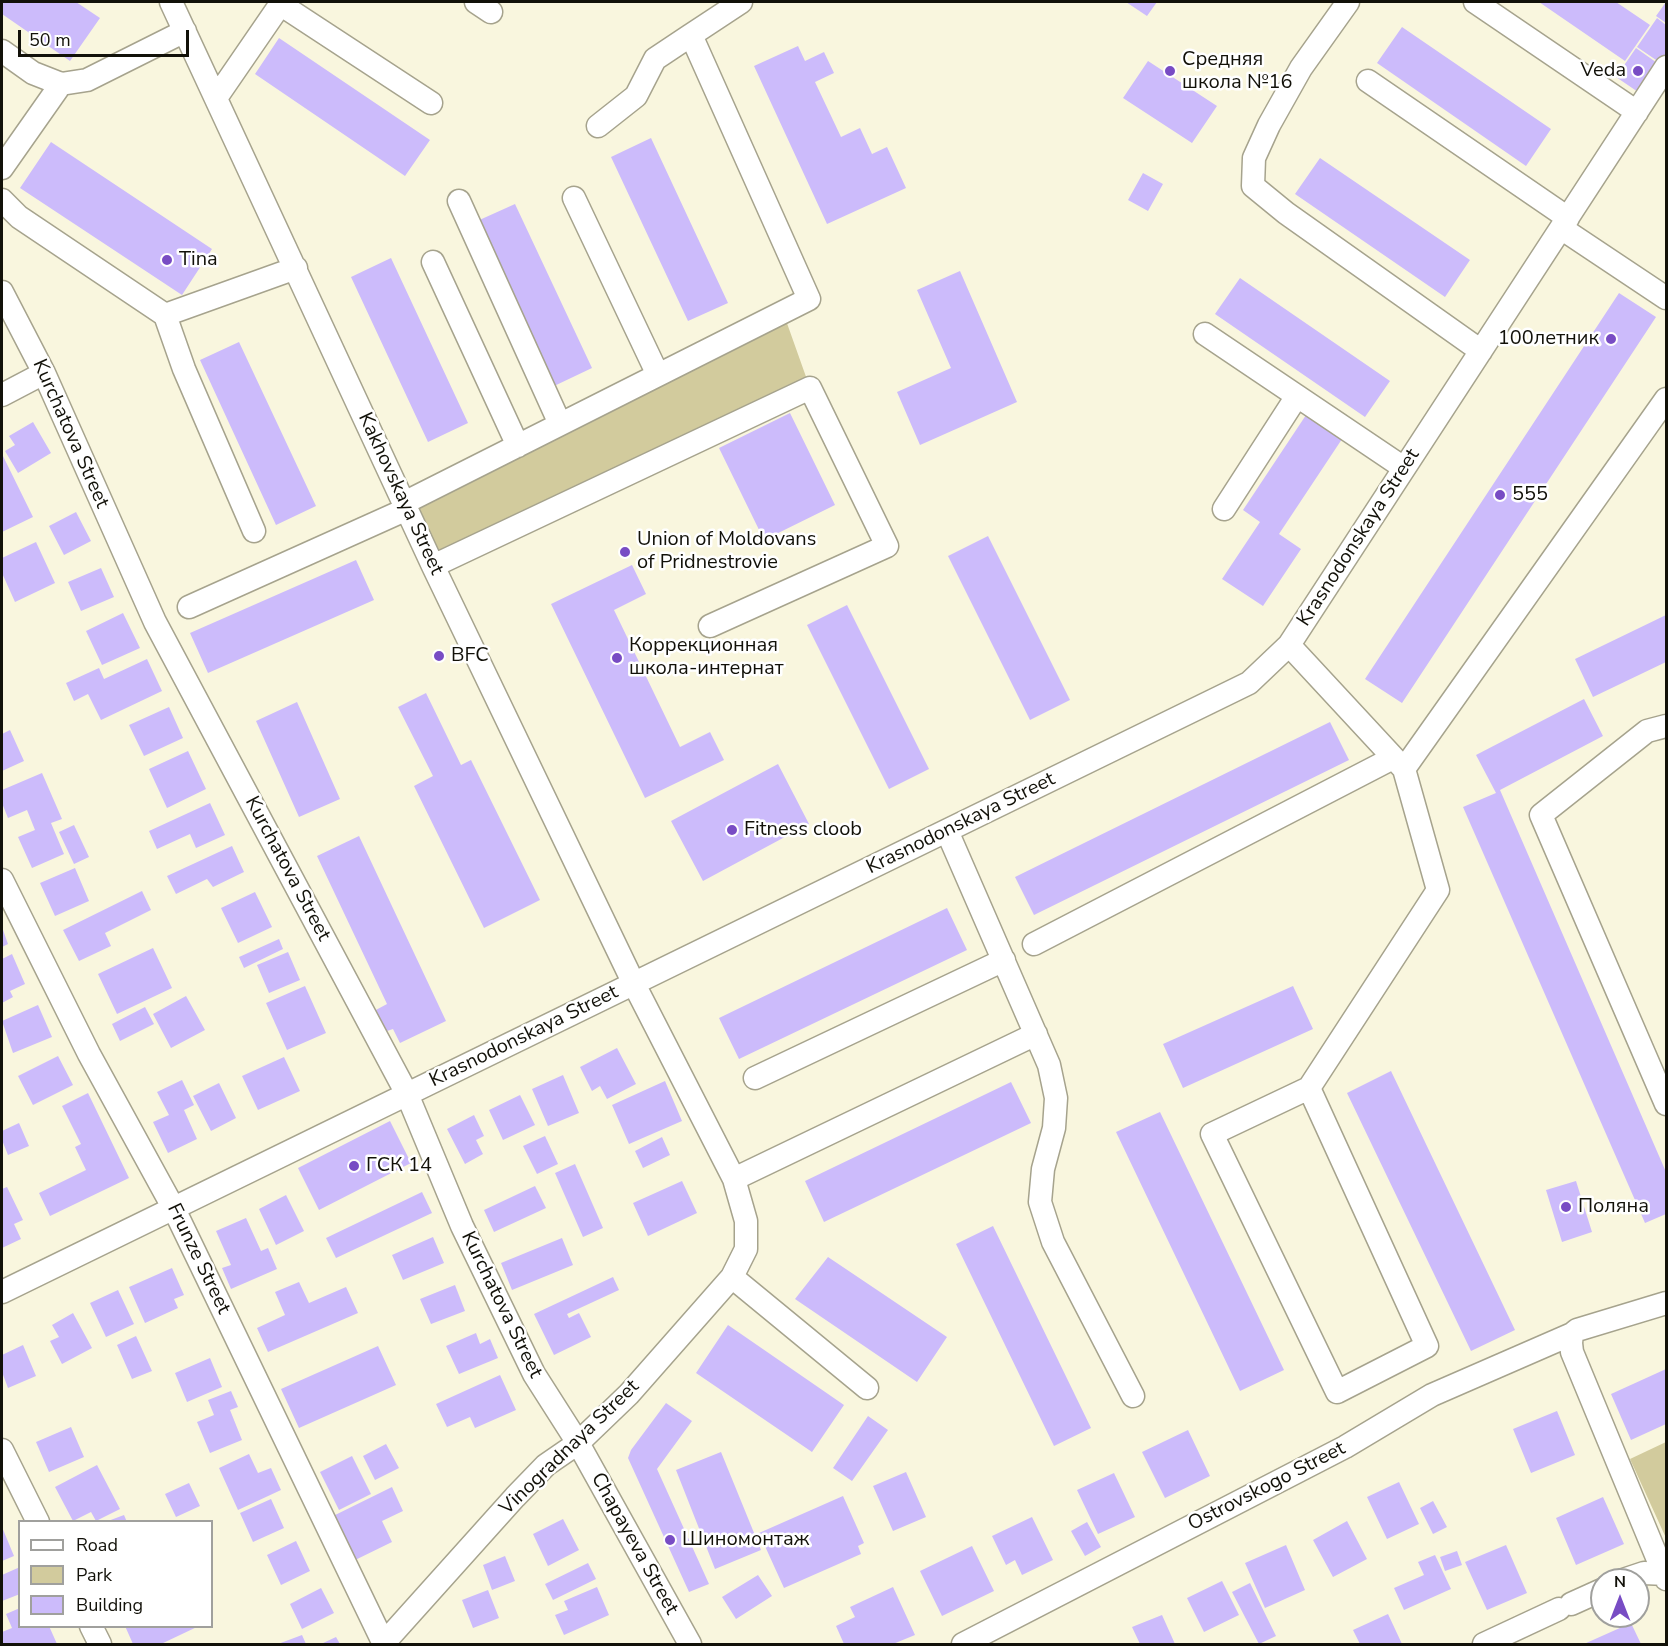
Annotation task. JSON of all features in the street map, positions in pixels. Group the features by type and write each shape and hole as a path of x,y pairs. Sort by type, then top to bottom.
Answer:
{"street":[{"name":"Kakhovskaya Street","path":"171,2 433,566 634,984 734,1179"},
{"path":"598,126 636,96 655,59 741,2"},
{"path":"1348,2 1301,68 1269,125 1254,158 1253,186 1286,213 1481,351"},
{"path":"1475,2 1637,112"},
{"path":"216,98 281,3 432,104"},
{"path":"2,51 33,72 61,84 87,80 185,31"},
{"path":"189,606 405,506 560,424 810,299 691,36"},
{"name":"Krasnodonskaya Street","path":"2,1292 1249,683 1289,645 1666,67"},
{"path":"1368,81 1666,298"},
{"path":"2,168 61,84"},
{"path":"574,198 658,375"},
{"path":"2,200 19,217 165,315 184,369 254,531"},
{"path":"459,201 560,424"},
{"path":"433,262 518,446"},
{"path":"165,315 296,268"},
{"name":"Kurchatova Street","path":"2,292 44,373 155,622 407,1094 462,1226 534,1374 578,1443"},
{"path":"1205,334 1404,468"},
{"path":"2,395 44,373"},
{"path":"433,566 810,388 887,546 710,626"},
{"path":"1224,509 1297,396"},
{"path":"1034,944 1398,764 1666,399"},
{"path":"1289,645 1398,764 1438,890 1309,1088 1212,1134 1336,1392 1427,1346 1309,1088"},
{"path":"1666,726 1647,731 1541,815 1666,1104"},
{"path":"947,831 1049,1065 1056,1098 1054,1128 1043,1169 1040,1202 1053,1242 1133,1396"},
{"name":"Frunze Street","path":"2,880 89,1054 174,1209 384,1644"},
{"path":"755,1078 1004,960"},
{"path":"734,1179 1036,1034"},
{"name":"Vinogradnaya Street","path":"384,1644 523,1489 546,1465 578,1443 629,1394 732,1277 746,1249 746,1221 734,1179"},
{"path":"732,1277 867,1388"},
{"name":"Ostrovskogo Street","path":"963,1644 1345,1447 1432,1395 1572,1334 1666,1303"},
{"path":"1572,1334 1572,1352 1666,1575 1650,1574"},
{"name":"Chapayeva Street","path":"578,1443 690,1644"},
{"path":"2,1450 37,1520"},
{"path":"1484,1644 1590,1596"},
{"path":"92,1628 100,1644"}],"green space":[{"path":"783,312 810,388 433,566 404,503"},
{"path":"1666,1442 1666,1538 1630,1459"}],"building":[{"path":"2,2 76,2 100,18 70,61 2,14"},
{"path":"1126,2 1157,2 1147,16"},
{"path":"1539,2 1616,2 1650,25 1625,61"},
{"path":"1666,2 1666,23 1656,16"},
{"path":"1657,18 1666,25 1666,57 1662,64 1637,47"},
{"path":"1402,27 1551,129 1526,166 1377,63"},
{"path":"279,38 430,140 405,176 255,74"},
{"path":"798,46 805,61 824,52 834,73 815,82 841,137 860,128 872,154 887,147 906,188 827,224 754,66"},
{"name":"Veda","path":"1636,48 1660,65 1641,94 1616,77"},
{"path":"1148,61 1217,106 1192,143 1123,98"},
{"path":"651,138 728,303 688,321 611,157"},
{"path":"51,142 212,249 182,295 20,188"},
{"path":"1320,158 1470,260 1445,297 1295,194"},
{"path":"1143,173 1163,184 1148,211 1128,200"},
{"path":"515,204 592,368 552,387 475,222"},
{"path":"391,258 468,423 428,442 351,277"},
{"path":"960,271 1017,402 920,445 897,392 951,368 917,290"},
{"path":"1240,278 1390,381 1365,417 1215,314"},
{"path":"1619,293 1656,317 1402,703 1365,679"},
{"path":"239,342 316,506 276,525 200,360"},
{"path":"1310,409 1346,433 1279,534 1301,549 1263,606 1222,579 1260,522 1243,510"},
{"path":"790,413 835,505 764,540 719,448"},
{"path":"33,422 51,453 18,473 5,451 15,445 9,436"},
{"path":"2,454 33,517 2,532"},
{"path":"76,512 91,541 64,555 49,526"},
{"path":"988,536 1070,700 1030,720 948,556"},
{"path":"36,542 55,583 15,602 2,573 2,558"},
{"path":"356,560 374,600 208,673 190,633"},
{"path":"632,565 646,594 614,610 680,747 710,732 724,760 645,798 551,604"},
{"path":"101,568 114,597 81,611 68,582"},
{"path":"847,605 929,769 889,789 807,625"},
{"path":"123,613 140,648 102,665 86,631"},
{"path":"1666,615 1666,662 1593,697 1575,659"},
{"path":"147,659 162,691 101,720 88,694 74,701 66,683 99,668 104,679"},
{"path":"426,693 461,765 471,760 540,900 484,928 414,786 433,776 398,707"},
{"path":"1584,699 1603,736 1500,790 1666,1172 1666,1214 1645,1223 1463,807 1496,793 1476,755"},
{"path":"297,702 340,799 299,817 256,721"},
{"path":"169,707 183,738 144,756 129,725"},
{"path":"1330,722 1349,760 1034,915 1015,877"},
{"path":"10,730 24,761 2,771 2,734"},
{"path":"188,751 206,789 167,808 149,769"},
{"path":"778,764 809,824 703,881 671,821"},
{"path":"42,773 62,819 51,823 64,854 32,868 18,837 35,830 27,810 8,818 2,803 2,790"},
{"path":"210,803 225,835 196,848 190,834 157,849 149,831"},
{"path":"74,825 89,857 74,864 59,832"},
{"path":"359,836 446,1021 400,1043 393,1029 384,1032 374,1011 387,1004 317,856"},
{"path":"232,846 244,872 213,887 207,879 176,894 167,876"},
{"path":"75,868 89,901 55,916 40,883"},
{"path":"142,891 151,910 105,933 111,946 79,961 63,930"},
{"path":"255,892 272,927 238,943 221,908"},
{"path":"947,908 967,950 739,1059 719,1018"},
{"path":"2,927 8,944 2,947"},
{"path":"279,939 283,949 244,968 239,957"},
{"path":"153,948 172,988 117,1014 98,974"},
{"path":"288,952 300,980 269,993 257,965"},
{"path":"12,954 25,984 10,991 13,997 2,1003 2,959"},
{"path":"305,986 326,1033 287,1050 266,1003"},
{"path":"1293,986 1313,1029 1183,1088 1163,1044"},
{"path":"186,996 205,1030 171,1048 153,1014"},
{"path":"38,1005 52,1037 13,1053 2,1021"},
{"path":"145,1007 154,1024 120,1041 112,1024"},
{"path":"617,1048 636,1084 607,1099 600,1086 592,1091 580,1067"},
{"path":"58,1056 73,1085 33,1105 18,1076"},
{"path":"284,1057 300,1091 258,1110 242,1076"},
{"path":"1391,1071 1515,1330 1471,1351 1347,1093"},
{"path":"563,1075 579,1113 548,1126 532,1089"},
{"path":"182,1080 194,1105 184,1110 197,1139 168,1153 153,1122 169,1115 157,1092"},
{"path":"665,1081 682,1121 629,1144 612,1105"},
{"path":"1011,1082 1031,1123 824,1222 805,1181"},
{"path":"219,1083 236,1118 211,1131 193,1096"},
{"path":"88,1093 129,1178 50,1216 39,1193 86,1170 75,1147 81,1144 62,1106"},
{"path":"520,1095 535,1125 503,1140 489,1110"},
{"path":"1160,1112 1284,1370 1240,1391 1116,1132"},
{"path":"474,1115 484,1136 476,1140 483,1154 465,1164 447,1129"},
{"name":"ГСК 14","path":"390,1121 411,1163 319,1210 298,1168"},
{"path":"19,1123 29,1146 8,1155 2,1140 2,1131"},
{"path":"545,1136 558,1164 537,1174 523,1146"},
{"path":"662,1137 670,1155 643,1168 635,1151"},
{"path":"575,1164 603,1228 583,1237 555,1173"},
{"path":"682,1181 697,1213 648,1236 633,1203"},
{"path":"1576,1181 1592,1232 1562,1242 1546,1190"},
{"path":"535,1186 546,1208 494,1232 484,1210"},
{"path":"7,1187 23,1220 14,1224 21,1239 2,1248 2,1189"},
{"path":"422,1192 432,1213 336,1258 326,1238"},
{"path":"286,1195 304,1231 276,1245 259,1209"},
{"path":"246,1218 261,1251 268,1248 277,1269 231,1289 222,1268 231,1265 216,1231"},
{"path":"993,1226 1091,1428 1054,1446 956,1244"},
{"path":"433,1237 444,1263 403,1280 392,1255"},
{"path":"562,1238 573,1265 512,1290 501,1263"},
{"path":"828,1257 947,1337 917,1382 795,1299"},
{"path":"172,1268 184,1295 174,1299 178,1308 145,1323 129,1287"},
{"path":"613,1277 619,1290 567,1314 569,1318 579,1313 591,1337 554,1355 534,1314"},
{"path":"299,1282 309,1303 346,1287 358,1313 268,1352 257,1328 285,1315 275,1292"},
{"path":"455,1285 465,1311 431,1324 420,1299"},
{"path":"118,1290 134,1324 106,1337 90,1303"},
{"path":"73,1313 92,1348 62,1364 50,1341 59,1337 52,1325"},
{"path":"728,1325 844,1405 812,1452 696,1373"},
{"path":"476,1333 480,1344 490,1339 498,1358 459,1374 446,1346"},
{"path":"136,1336 152,1371 132,1379 117,1345"},
{"path":"23,1345 36,1376 8,1388 2,1372 2,1355"},
{"path":"378,1346 396,1385 299,1428 281,1389"},
{"path":"210,1358 222,1387 187,1402 175,1373"},
{"path":"1666,1369 1666,1424 1631,1440 1611,1394"},
{"path":"500,1375 516,1410 475,1428 470,1417 447,1427 436,1404"},
{"path":"231,1391 238,1407 230,1410 242,1440 210,1453 197,1422 214,1415 208,1400"},
{"path":"666,1403 692,1421 657,1469 709,1584 689,1592 628,1458 631,1450"},
{"path":"1557,1411 1575,1455 1531,1473 1513,1429"},
{"path":"868,1416 888,1430 852,1481 833,1468"},
{"path":"71,1427 84,1457 49,1472 36,1442"},
{"path":"1188,1430 1210,1476 1165,1498 1142,1452"},
{"path":"386,1444 399,1468 375,1480 363,1456"},
{"path":"721,1452 761,1550 715,1569 676,1470"},
{"path":"249,1454 258,1473 271,1468 281,1490 238,1510 219,1468"},
{"path":"352,1456 371,1494 339,1510 320,1472"},
{"path":"97,1465 120,1509 98,1520 95,1520 91,1512 72,1520 55,1487"},
{"path":"906,1472 926,1517 893,1531 873,1486"},
{"path":"1114,1473 1135,1517 1098,1534 1077,1490"},
{"path":"1399,1482 1419,1524 1387,1539 1367,1497"},
{"path":"189,1483 200,1506 176,1517 165,1494"},
{"path":"392,1487 403,1511 382,1521 392,1542 349,1563 327,1519"},
{"path":"843,1496 864,1543 858,1546 861,1554 784,1588 759,1533"},
{"path":"1603,1497 1624,1544 1576,1565 1556,1518"},
{"path":"271,1499 284,1528 253,1542 240,1513"},
{"path":"1433,1501 1447,1527 1433,1534 1420,1508"},
{"path":"124,1515 126,1520 111,1520"},
{"path":"1032,1517 1053,1560 1022,1575 1015,1560 1006,1565 992,1536"},
{"path":"563,1519 579,1550 548,1566 533,1534"},
{"path":"1347,1521 1367,1559 1333,1577 1313,1540"},
{"path":"1087,1522 1101,1547 1085,1556 1071,1531"},
{"path":"2,1527 14,1556 2,1561"},
{"path":"296,1541 310,1571 281,1585 267,1555"},
{"path":"1286,1545 1305,1590 1265,1608 1245,1563"},
{"path":"1506,1545 1527,1593 1487,1610 1465,1562"},
{"path":"972,1546 994,1591 942,1616 920,1571"},
{"path":"1457,1551 1462,1565 1445,1571 1440,1557"},
{"path":"1435,1555 1451,1589 1404,1610 1394,1588 1424,1575 1418,1562"},
{"path":"505,1556 515,1581 492,1590 483,1565"},
{"path":"588,1563 596,1579 553,1600 545,1584"},
{"path":"18,1568 18,1595 2,1601 2,1575"},
{"path":"758,1575 772,1596 736,1619 722,1597"},
{"path":"1222,1581 1239,1615 1204,1632 1187,1598"},
{"path":"1250,1583 1276,1636 1259,1644 1232,1592"},
{"path":"597,1587 609,1615 564,1635 555,1615 568,1610 564,1601"},
{"path":"893,1587 915,1635 893,1644 844,1644 836,1626 855,1617 850,1607"},
{"path":"321,1588 334,1613 302,1629 290,1604"},
{"path":"488,1590 499,1618 473,1628 462,1600"},
{"path":"18,1609 18,1628 50,1628 57,1644 2,1644 2,1632 12,1628 6,1614"},
{"path":"1388,1614 1402,1644 1360,1644 1353,1630"},
{"path":"1162,1615 1175,1644 1140,1644 1132,1627"},
{"path":"126,1628 195,1628 161,1644 133,1644"},
{"path":"1620,1628 1633,1628 1641,1644 1584,1644"},
{"path":"302,1635 306,1644 278,1644"},
{"path":"336,1637 340,1644 321,1644"}],"place":[{"name":"Средняя школа №16","path":"1170,71"},
{"name":"Veda","path":"1638,71"},
{"name":"Tina","path":"167,260"},
{"name":"100летник","path":"1611,339"},
{"name":"555","path":"1500,495"},
{"name":"Union of Moldovans of Pridnestrovie","path":"625,552"},
{"name":"BFC","path":"439,656"},
{"name":"Коррекционная школа-интернат","path":"617,658"},
{"name":"Fitness cloob","path":"732,830"},
{"name":"ГСК 14","path":"354,1166"},
{"name":"Поляна","path":"1566,1207"},
{"name":"Шиномонтаж","path":"670,1540"}]}
